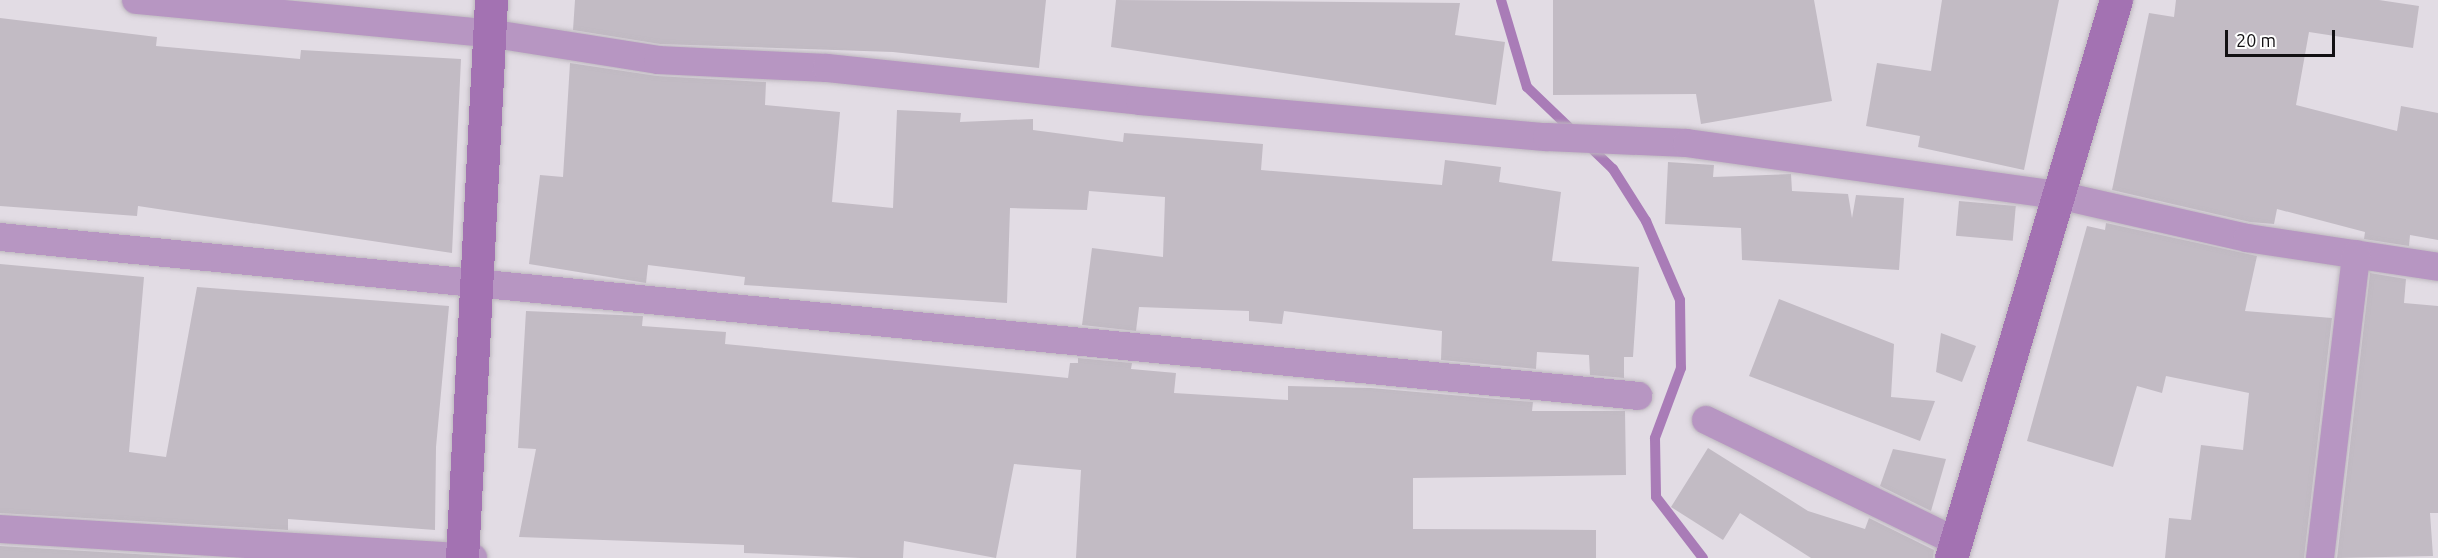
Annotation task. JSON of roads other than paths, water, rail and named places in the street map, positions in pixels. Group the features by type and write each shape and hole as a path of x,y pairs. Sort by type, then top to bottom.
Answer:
{"street":[{"path":"136,0 488,33 658,60 827,68 1547,136 1588,135 1686,143 2058,195 2247,238 2438,267"},
{"path":"462,558 491,0"},
{"path":"1706,420 1953,550 2116,0"},
{"path":"0,237 1638,396"},
{"path":"2320,558 2356,254"},
{"path":"0,529 473,558"}],"waterway":[{"path":"1501,0 1527,87 1574,132"},
{"path":"1587,144 1613,169 1646,221 1680,300 1681,368 1655,438 1656,497 1703,558"}]}
